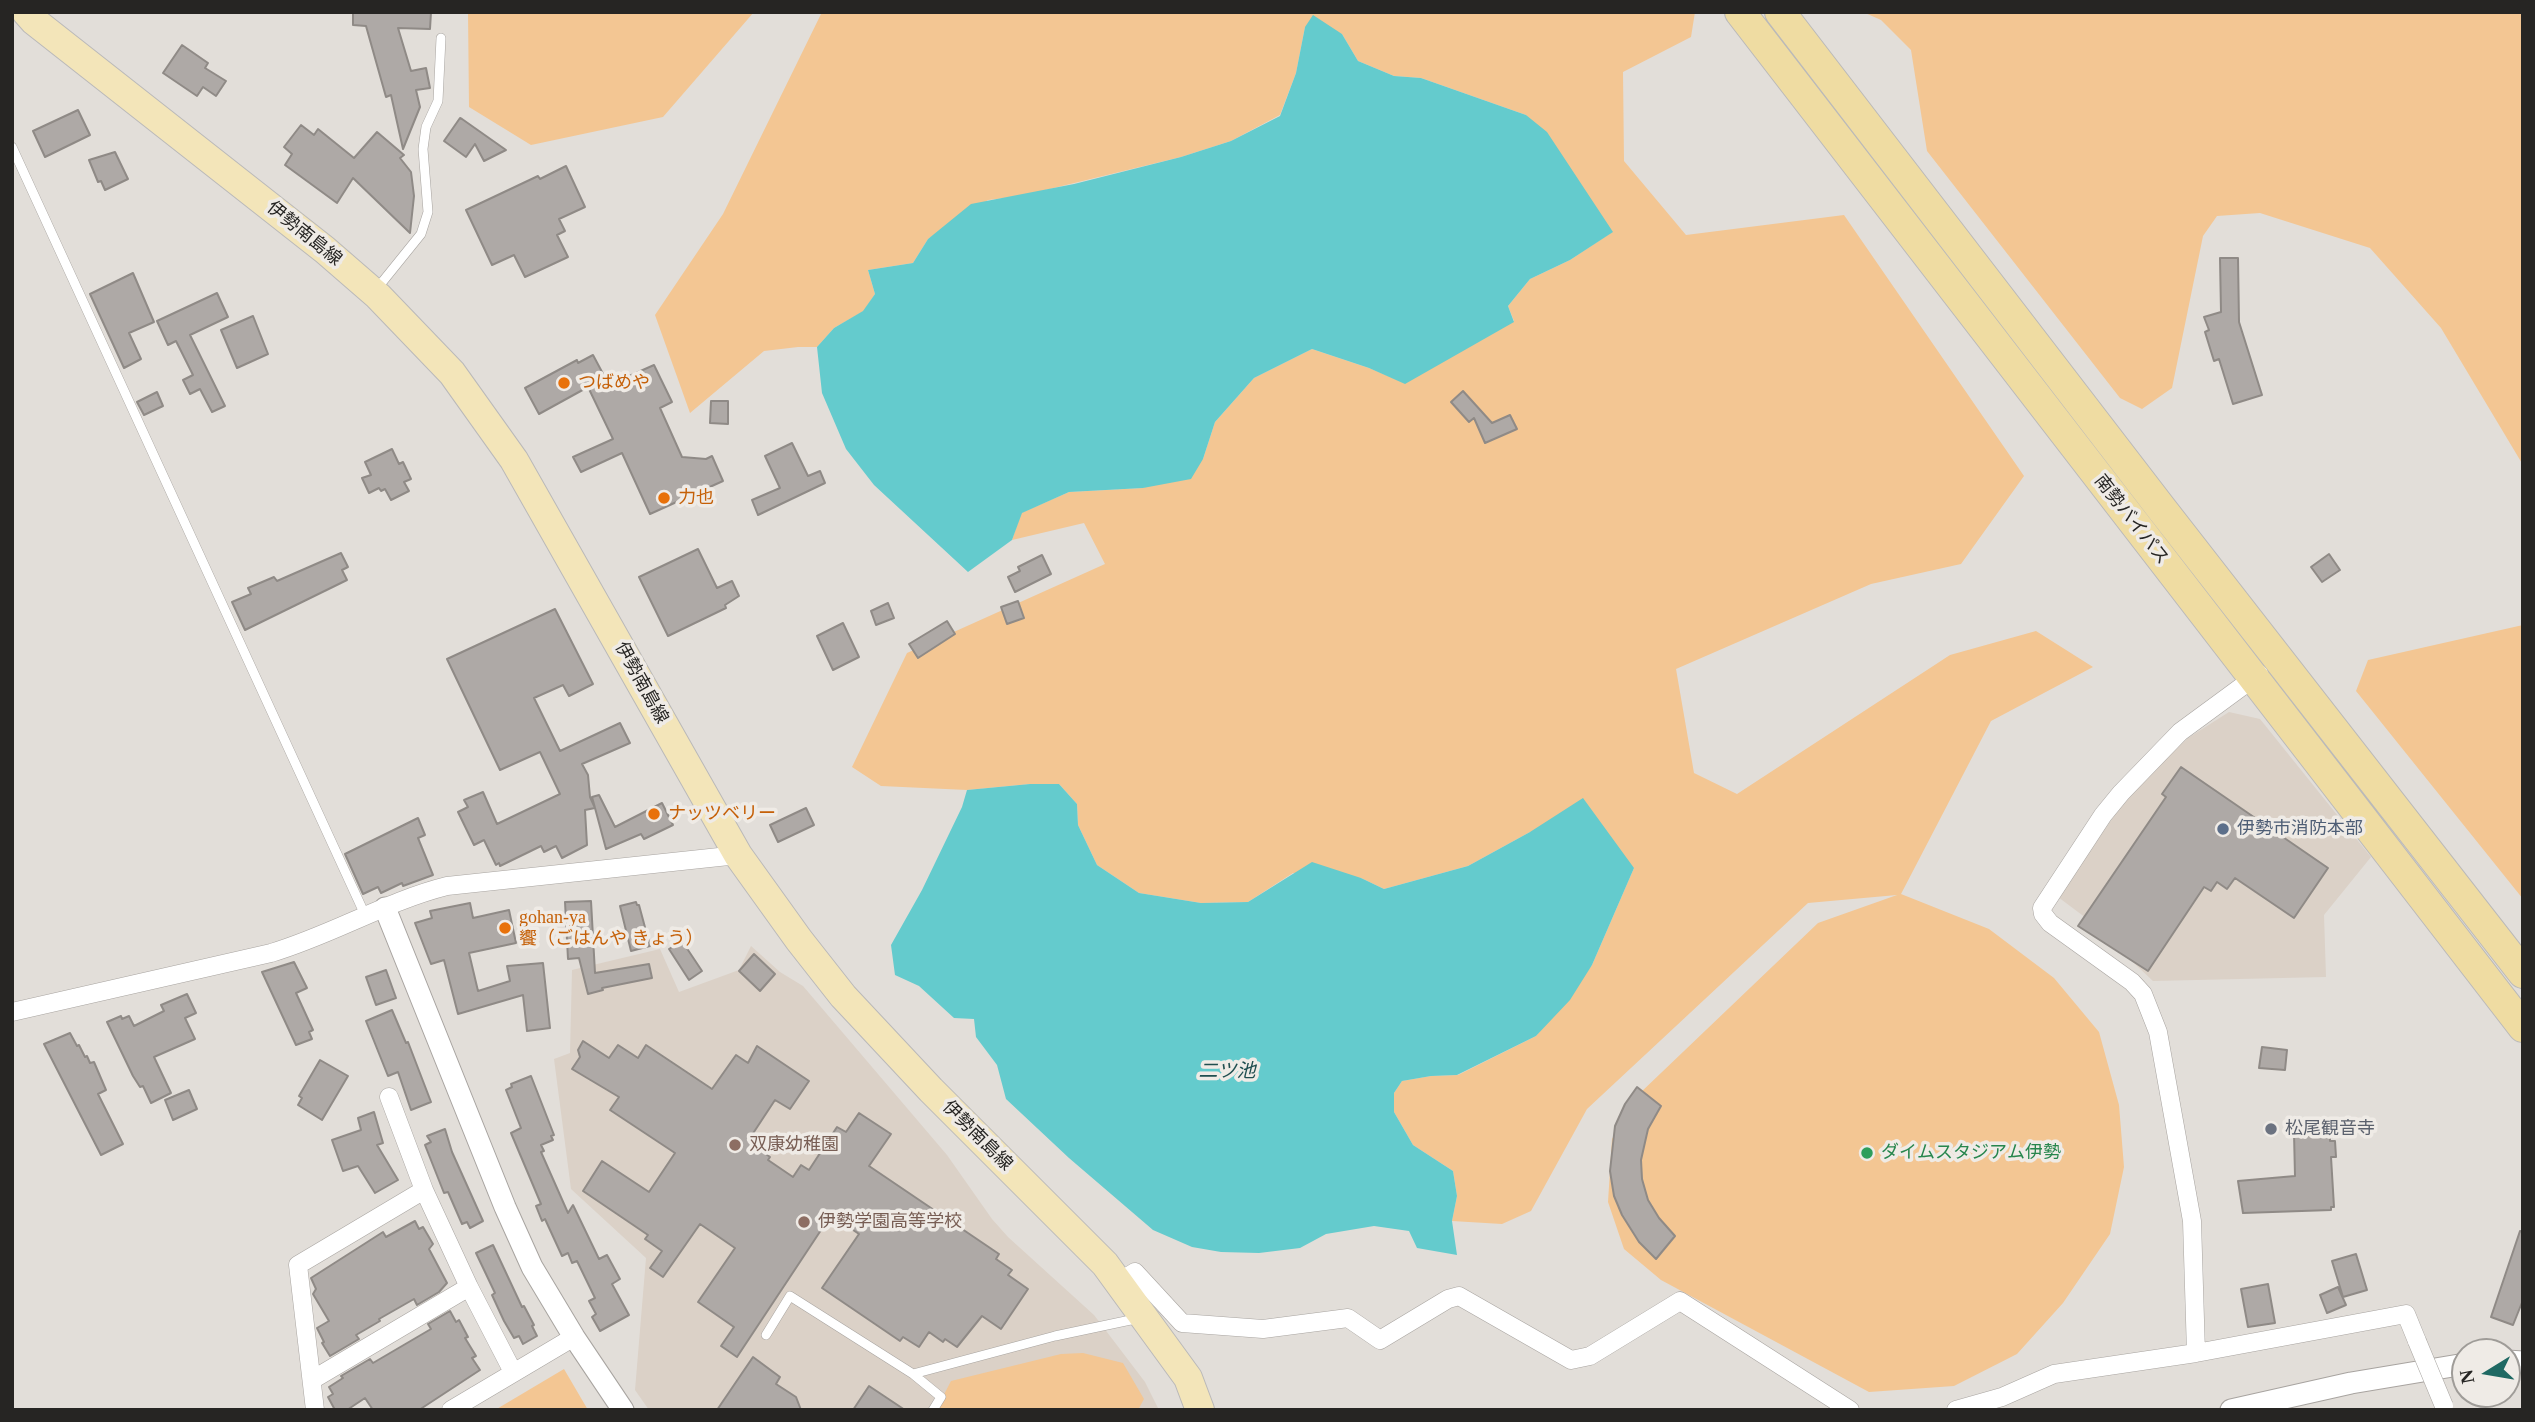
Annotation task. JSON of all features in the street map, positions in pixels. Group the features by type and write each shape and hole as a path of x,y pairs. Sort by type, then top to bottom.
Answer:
{"highway":[{"name":"南勢バイパス","path":"1740,12 2523,1027"},
{"name":"南勢バイパス","path":"1780,12 2523,973"}],"main road":[{"name":"伊勢南島線","path":"26,12 45,30 325,250 374,292 452,373 514,460 738,855 799,940 843,996 931,1090 1105,1264 1188,1378 1200,1410"}],"street":[{"path":"2196,1353 2192,1221 2165,1067 2154,1021 2143,994 2132,982 2050,923 2042,908 2121,793 2180,732 2279,660"},
{"path":"12,1012 271,953 304,943 425,891 447,886 738,855"},
{"path":"375,913 532,1267 574,1337 624,1410"},
{"path":"389,1097 424,1190 513,1373"},
{"path":"315,1410 298,1265 424,1190"},
{"path":"1119,1282 1135,1272 1182,1323 1263,1329 1348,1318 1380,1340 1448,1299 1459,1296 1572,1360 1590,1356 1680,1301 1850,1410"},
{"path":"312,1380 469,1287"},
{"path":"1956,1410 2002,1397 2054,1374 2196,1353 2406,1314 2445,1408"},
{"path":"451,1410 574,1337"},
{"path":"2231,1410 2351,1383 2451,1366"}],"lane":[{"path":"374,292 421,234 428,212 423,149 426,127 438,101 442,38"},
{"path":"12,147 375,913"},
{"path":"766,1335 790,1296 913,1374 941,1397 933,1410"},
{"path":"913,1374 1055,1336 1145,1317"}],"shaded area":[{"path":"468,12 754,12 663,117 531,145 469,107"},
{"path":"822,12 1695,12 1691,37 1623,72 1624,161 1686,235 1844,215 2024,476 1961,564 1871,584 1676,669 1694,773 1737,794 1950,655 2036,631 2093,667 1991,721 1901,894 1989,929 2054,978 2099,1032 2119,1105 2124,1167 2110,1234 2063,1303 2017,1354 1954,1386 1869,1392 1661,1280 1624,1249 1608,1202 1612,1139 1639,1094 1818,923 1897,895 1808,903 1587,1109 1531,1211 1502,1224 1452,1221 1457,1196 1453,1171 1413,1145 1394,1112 1394,1093 1402,1081 1458,1075 1536,1036 1592,965 1634,868 1530,832 1468,866 1384,889 1361,878 1293,873 1248,902 1201,903 1139,893 1097,865 1078,825 1077,804 1059,784 967,790 881,786 852,767 907,653 1105,564 1084,523 1012,540 1021,513 1069,492 1143,488 1203,459 1215,422 1254,378 1312,349 1405,383 1514,321 1508,306 1530,279 1570,260 1612,232 1526,115 1421,78 1394,76 1358,61 1342,34 1305,27 1296,73 1280,115 1231,141 1181,157 1021,196 988,200 928,239 913,263 868,270 875,294 864,311 834,328 817,347 764,351 690,413 655,315 723,214"},
{"path":"1863,12 2523,12 2523,465 2441,328 2370,248 2260,213 2217,216 2203,236 2172,388 2142,409 2120,398 1927,151 1911,50 1881,20"},
{"path":"2523,625 2523,899 2356,691 2368,660"},
{"path":"2229,712 2260,719 2371,857 2324,915 2326,977 2153,981 2086,918 2058,897 2132,790 2188,738"},
{"path":"751,946 780,972 803,986 947,1155 992,1219 1008,1237 1094,1315 1145,1382 1159,1410 649,1410 635,1390 646,1258 571,1189 554,1059 570,1053 572,970 660,949 679,992 739,970"},
{"path":"1083,1353 1123,1363 1144,1399 1138,1410 936,1410 951,1381 1061,1354"},
{"path":"564,1369 588,1410 495,1410"}],"water":[{"path":"1313,15 1342,34 1358,61 1394,76 1421,78 1526,115 1547,132 1613,232 1570,260 1530,279 1508,306 1514,322 1405,384 1369,368 1312,349 1254,378 1215,422 1203,459 1191,479 1143,488 1069,492 1022,513 1012,540 968,572 874,485 846,449 822,393 817,347 834,328 863,311 875,294 868,270 913,263 928,239 971,204 1074,184 1181,157 1231,141 1280,116 1296,73 1305,27"},
{"name":"二ツ池","path":"1059,784 1077,804 1078,825 1097,865 1139,893 1201,903 1248,902 1312,862 1361,878 1384,889 1468,866 1530,832 1583,798 1634,868 1592,965 1570,1000 1536,1036 1457,1075 1402,1081 1394,1093 1394,1112 1413,1145 1453,1171 1457,1196 1452,1221 1457,1255 1417,1248 1409,1231 1374,1226 1326,1234 1300,1248 1259,1253 1221,1252 1192,1247 1153,1230 1069,1158 1006,1099 997,1065 976,1037 974,1019 954,1018 919,986 895,975 891,945 922,890 962,807 967,790"}],"building":[{"path":"353,12 431,12 430,29 398,28 411,71 426,68 430,88 416,90 420,107 403,149 391,95 386,97 366,26 353,25"},
{"path":"182,45 208,63 205,68 226,81 216,96 203,87 197,96 163,73"},
{"path":"78,110 90,135 45,157 33,131"},
{"path":"460,118 506,150 484,161 475,144 466,157 444,141"},
{"path":"301,125 314,135 318,129 354,158 377,132 404,155 400,158 411,172 414,196 410,233 353,178 337,203 285,165 292,154 284,147"},
{"path":"115,152 128,179 105,190 101,181 98,182 89,160"},
{"path":"566,166 585,207 559,219 565,231 557,235 568,257 525,277 514,255 492,265 466,210 538,176 540,179"},
{"path":"2220,258 2238,258 2239,322 2262,395 2233,404 2219,359 2214,361 2205,332 2209,330 2204,317 2221,312"},
{"path":"133,273 154,322 129,333 141,359 124,368 90,294"},
{"path":"217,293 228,317 190,335 225,406 212,412 200,389 190,394 183,380 193,375 176,341 168,345 157,321"},
{"path":"253,316 268,354 237,368 221,330"},
{"path":"593,355 609,385 654,365 672,402 660,408 682,457 706,459 712,456 723,481 650,514 622,453 581,472 573,457 613,439 588,387 539,414 525,388 577,360 578,363"},
{"path":"1463,391 1492,423 1510,415 1517,429 1485,443 1474,418 1469,422 1451,402"},
{"path":"157,392 163,406 144,415 137,402"},
{"path":"711,401 728,401 728,424 710,423"},
{"path":"792,443 808,476 820,471 825,483 758,515 752,500 780,488 765,456"},
{"path":"392,449 399,464 403,462 411,479 404,482 409,491 391,500 385,489 381,491 379,488 369,493 362,478 371,475 365,462"},
{"path":"698,549 717,588 732,581 739,596 725,605 726,608 668,636 639,577"},
{"path":"341,553 348,567 342,570 347,580 245,630 232,602 251,594 248,588 274,577 277,581"},
{"path":"2329,554 2340,570 2322,582 2311,567"},
{"path":"1042,555 1051,574 1015,592 1008,577 1020,571 1018,567"},
{"path":"1018,601 1024,618 1007,624 1001,607"},
{"path":"888,603 894,618 876,625 871,611"},
{"path":"555,609 593,684 569,696 563,685 534,698 560,751 620,723 630,743 582,764 588,775 590,797 595,808 585,810 587,845 562,858 556,846 544,852 541,846 500,866 499,863 496,865 484,840 474,845 458,812 468,807 464,800 483,792 497,824 560,794 540,752 500,770 447,659"},
{"path":"947,621 955,634 918,658 909,644"},
{"path":"843,623 859,657 833,670 817,636"},
{"path":"2181,767 2328,868 2294,918 2235,878 2227,889 2217,882 2211,891 2204,887 2148,971 2078,926 2166,797 2162,794"},
{"path":"599,795 615,827 662,803 673,825 644,839 641,834 606,849 592,797"},
{"path":"806,808 814,825 778,842 770,825"},
{"path":"418,818 425,835 418,838 433,875 403,886 402,883 381,893 378,887 363,894 345,854"},
{"path":"591,901 595,973 649,964 652,978 602,988 603,990 588,994 579,958 568,959 565,902"},
{"path":"636,902 650,946 631,951 620,906"},
{"path":"470,903 473,918 509,910 516,943 469,953 478,991 510,981 507,966 543,963 550,1028 527,1031 523,995 458,1014 444,960 431,964 415,923 432,918 430,911"},
{"path":"682,941 702,971 689,980 669,949"},
{"path":"754,954 775,974 760,991 739,971"},
{"path":"294,962 307,988 296,993 313,1030 309,1032 312,1039 296,1045 262,972"},
{"path":"386,970 396,998 376,1005 366,977"},
{"path":"187,994 196,1013 185,1018 195,1039 154,1057 171,1093 151,1103 143,1086 140,1087 133,1076 107,1022 121,1016 122,1019 129,1016 134,1026 164,1011 161,1005"},
{"path":"392,1010 406,1043 408,1042 431,1102 411,1110 398,1072 388,1076 366,1021"},
{"path":"70,1033 85,1057 87,1056 90,1063 94,1062 106,1090 98,1094 123,1144 101,1155 44,1044"},
{"path":"583,1041 609,1058 618,1045 638,1058 646,1045 712,1089 736,1055 748,1063 757,1046 809,1081 790,1109 775,1100 748,1141 770,1157 768,1160 793,1177 801,1165 809,1170 837,1127 846,1132 859,1113 891,1134 869,1166 999,1254 996,1259 1012,1270 1008,1275 1028,1289 1001,1329 982,1316 957,1347 945,1339 943,1342 929,1332 919,1347 903,1337 900,1341 822,1288 859,1234 831,1215 737,1357 721,1346 734,1327 698,1302 735,1248 700,1224 663,1277 650,1268 662,1251 645,1239 648,1235 583,1191 602,1161 649,1192 675,1153 610,1110 619,1097 572,1069 580,1057 578,1050"},
{"path":"2262,1047 2287,1050 2285,1070 2259,1068"},
{"path":"320,1060 348,1076 322,1120 298,1105 302,1098 299,1096"},
{"path":"531,1076 554,1135 551,1136 553,1140 541,1145 544,1151 541,1152 568,1213 573,1205 599,1259 607,1255 620,1279 612,1284 629,1315 600,1331 592,1317 596,1314 589,1301 595,1298 577,1261 572,1263 568,1253 562,1256 545,1219 542,1221 536,1206 541,1204 511,1133 521,1128 506,1090 512,1087 511,1084"},
{"path":"1637,1087 1661,1106 1648,1129 1641,1160 1642,1179 1648,1200 1675,1236 1656,1259 1639,1242 1622,1215 1614,1196 1610,1171 1615,1126"},
{"path":"189,1090 197,1109 173,1120 165,1100"},
{"path":"374,1112 383,1143 377,1145 398,1180 375,1193 358,1166 343,1171 332,1140 361,1130 358,1118"},
{"path":"445,1129 452,1152 483,1221 470,1228 467,1222 462,1224 448,1192 444,1193 425,1145 431,1142 427,1136"},
{"path":"2330,1132 2330,1141 2335,1141 2336,1157 2331,1157 2334,1207 2331,1207 2331,1210 2243,1213 2238,1181 2295,1176 2294,1133"},
{"path":"415,1221 419,1229 423,1227 433,1244 429,1249 447,1283 439,1292 417,1305 414,1299 379,1319 380,1321 356,1335 359,1339 330,1356 317,1328 329,1321 313,1294 316,1289 311,1278 383,1232 386,1237"},
{"path":"2520,1231 2523,1232 2523,1300 2513,1325 2491,1317"},
{"path":"493,1245 522,1307 524,1306 534,1325 532,1326 537,1336 523,1344 519,1336 514,1338 504,1321 492,1295 495,1293 476,1253"},
{"path":"2356,1254 2367,1290 2343,1297 2332,1261"},
{"path":"2268,1284 2275,1323 2248,1327 2241,1289"},
{"path":"2338,1287 2346,1305 2327,1313 2320,1295"},
{"path":"450,1311 456,1322 459,1320 468,1337 465,1338 476,1356 472,1358 480,1370 419,1410 373,1410 365,1398 347,1410 335,1410 328,1397 333,1394 329,1387 343,1378 341,1376 370,1359 373,1363 431,1329 428,1324"},
{"path":"753,1357 780,1377 776,1384 796,1397 801,1410 717,1410"},
{"path":"869,1386 905,1410 853,1410"}],"place":[{"name":"つばめや","path":"564,383"},
{"name":"力也","path":"664,498"},
{"name":"ナッツベリー","path":"654,814"},
{"name":"伊勢市消防本部","path":"2223,829"},
{"name":"gohan-ya 饗（ごはんや きょう）","path":"505,928"},
{"name":"松尾観音寺","path":"2271,1129"},
{"name":"双康幼稚園","path":"735,1145"},
{"name":"ダイムスタジアム伊勢","path":"1867,1153"},
{"name":"伊勢学園高等学校","path":"804,1222"}]}
